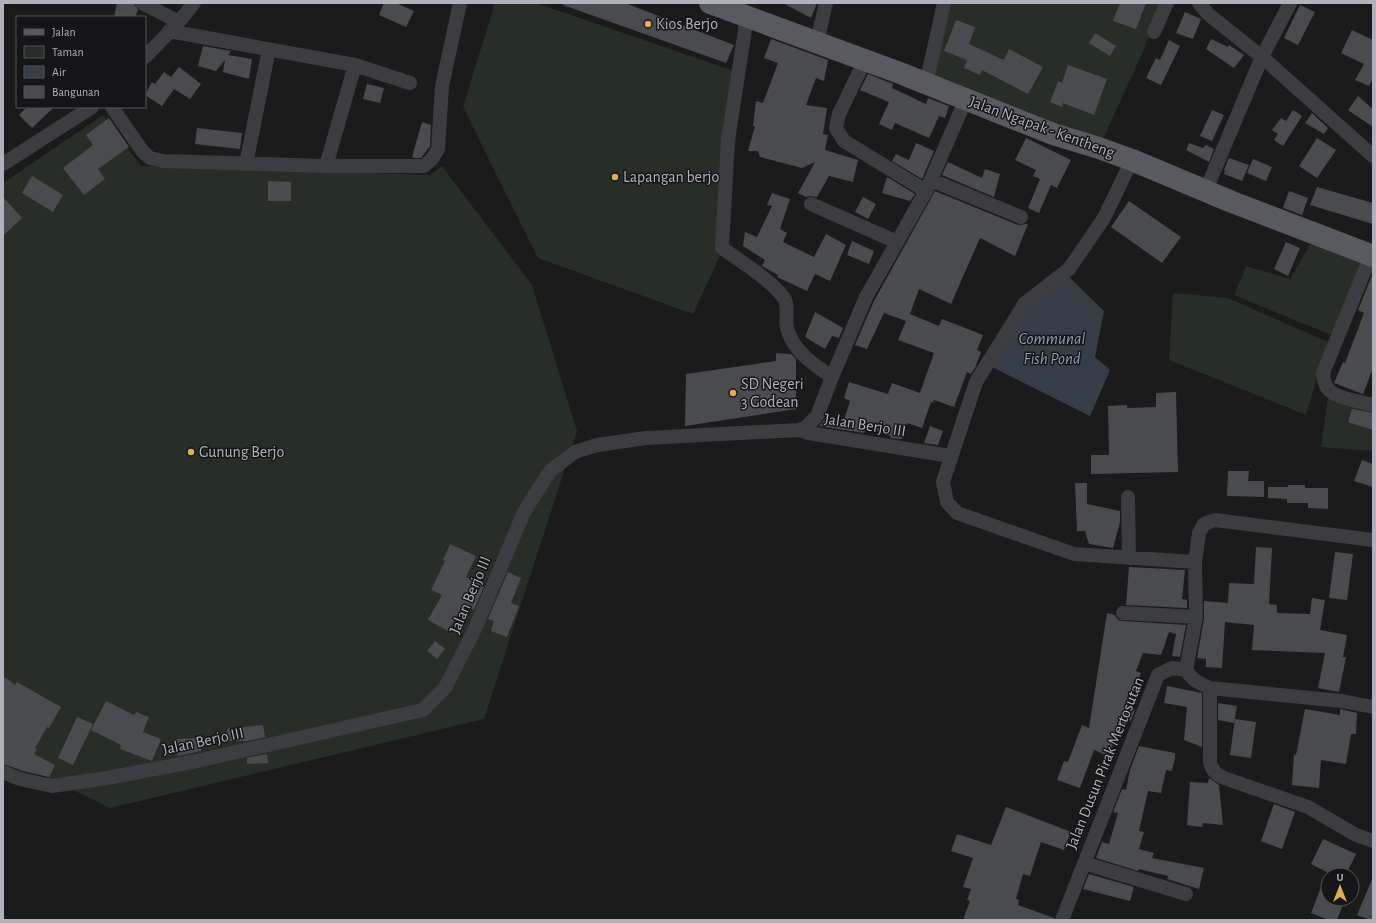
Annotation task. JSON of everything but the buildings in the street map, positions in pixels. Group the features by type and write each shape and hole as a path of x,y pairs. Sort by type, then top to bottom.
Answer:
{"main road":[{"name":"Jalan Ngapak - Kentheng","path":"710,3 865,60 1053,134 1132,160 1205,192 1372,255"}],"street":[{"path":"142,3 174,26 269,49 354,65 410,83"},
{"path":"146,56 194,3"},
{"path":"113,108 143,152 150,158 163,161 326,166 424,166 432,159 438,149 442,86 460,3"},
{"path":"817,42 826,3"},
{"path":"926,84 944,3"},
{"path":"1154,32 1167,3"},
{"path":"1199,3 1208,14 1262,57 1373,156"},
{"path":"1205,192 1262,57 1290,3"},
{"path":"747,17 728,140 722,248 775,288 785,299 787,329 796,345 810,363 832,377"},
{"path":"246,164 269,49"},
{"path":"865,60 839,114 836,128 844,141 928,185 1021,217"},
{"path":"326,166 354,65"},
{"path":"799,430 806,428 817,416 866,298 928,185 966,100"},
{"path":"3,164 90,108"},
{"path":"1132,160 1104,218 1068,269 1026,302 976,382 950,456 943,482 947,502 957,514 1074,554 1195,562"},
{"path":"810,204 897,242"},
{"path":"1372,255 1323,372 1325,384 1329,391 1338,396 1373,405"},
{"name":"Jalan Berjo III","path":"3,772 20,779 52,786 107,778 197,761 423,710 445,688 474,631 524,512 550,471 576,452 598,445 646,438 799,430 809,433 950,456"},
{"path":"1128,497 1129,558"},
{"path":"1373,540 1215,520 1204,524 1199,533 1195,562 1196,617 1186,670 1190,677 1210,688 1342,701 1373,707"},
{"path":"1122,613 1196,617"},
{"name":"Jalan Dusun Pirak Mertosutan","path":"1062,920 1158,675 1172,668 1186,670"},
{"path":"1210,688 1210,762 1216,774 1308,807 1356,835 1373,840"},
{"path":"1084,864 1186,894"}],"green space":[{"name":"Lapangan berjo","path":"495,3 536,3 743,74 724,247 693,314 538,258 463,107"},
{"path":"944,3 1163,3 1099,148 926,84"},
{"path":"103,115 141,166 430,175 442,166 532,285 577,431 484,719 110,808 3,756 3,183"},
{"path":"1312,241 1364,260 1331,335 1234,295 1246,266 1290,279"},
{"path":"1173,293 1228,298 1328,342 1306,415 1169,360"},
{"path":"1329,391 1373,404 1373,451 1321,447"}],"water":[{"name":"Communal Fish Pond","path":"1066,274 1104,311 1095,357 1110,370 1090,416 992,367 1027,305"}],"place":[{"name":"Kios Berjo","path":"648,24"},
{"name":"Lapangan berjo","path":"615,177"},
{"name":"SD Negeri 3 Godean","path":"733,393"},
{"name":"Gunung Berjo","path":"191,452"}]}
